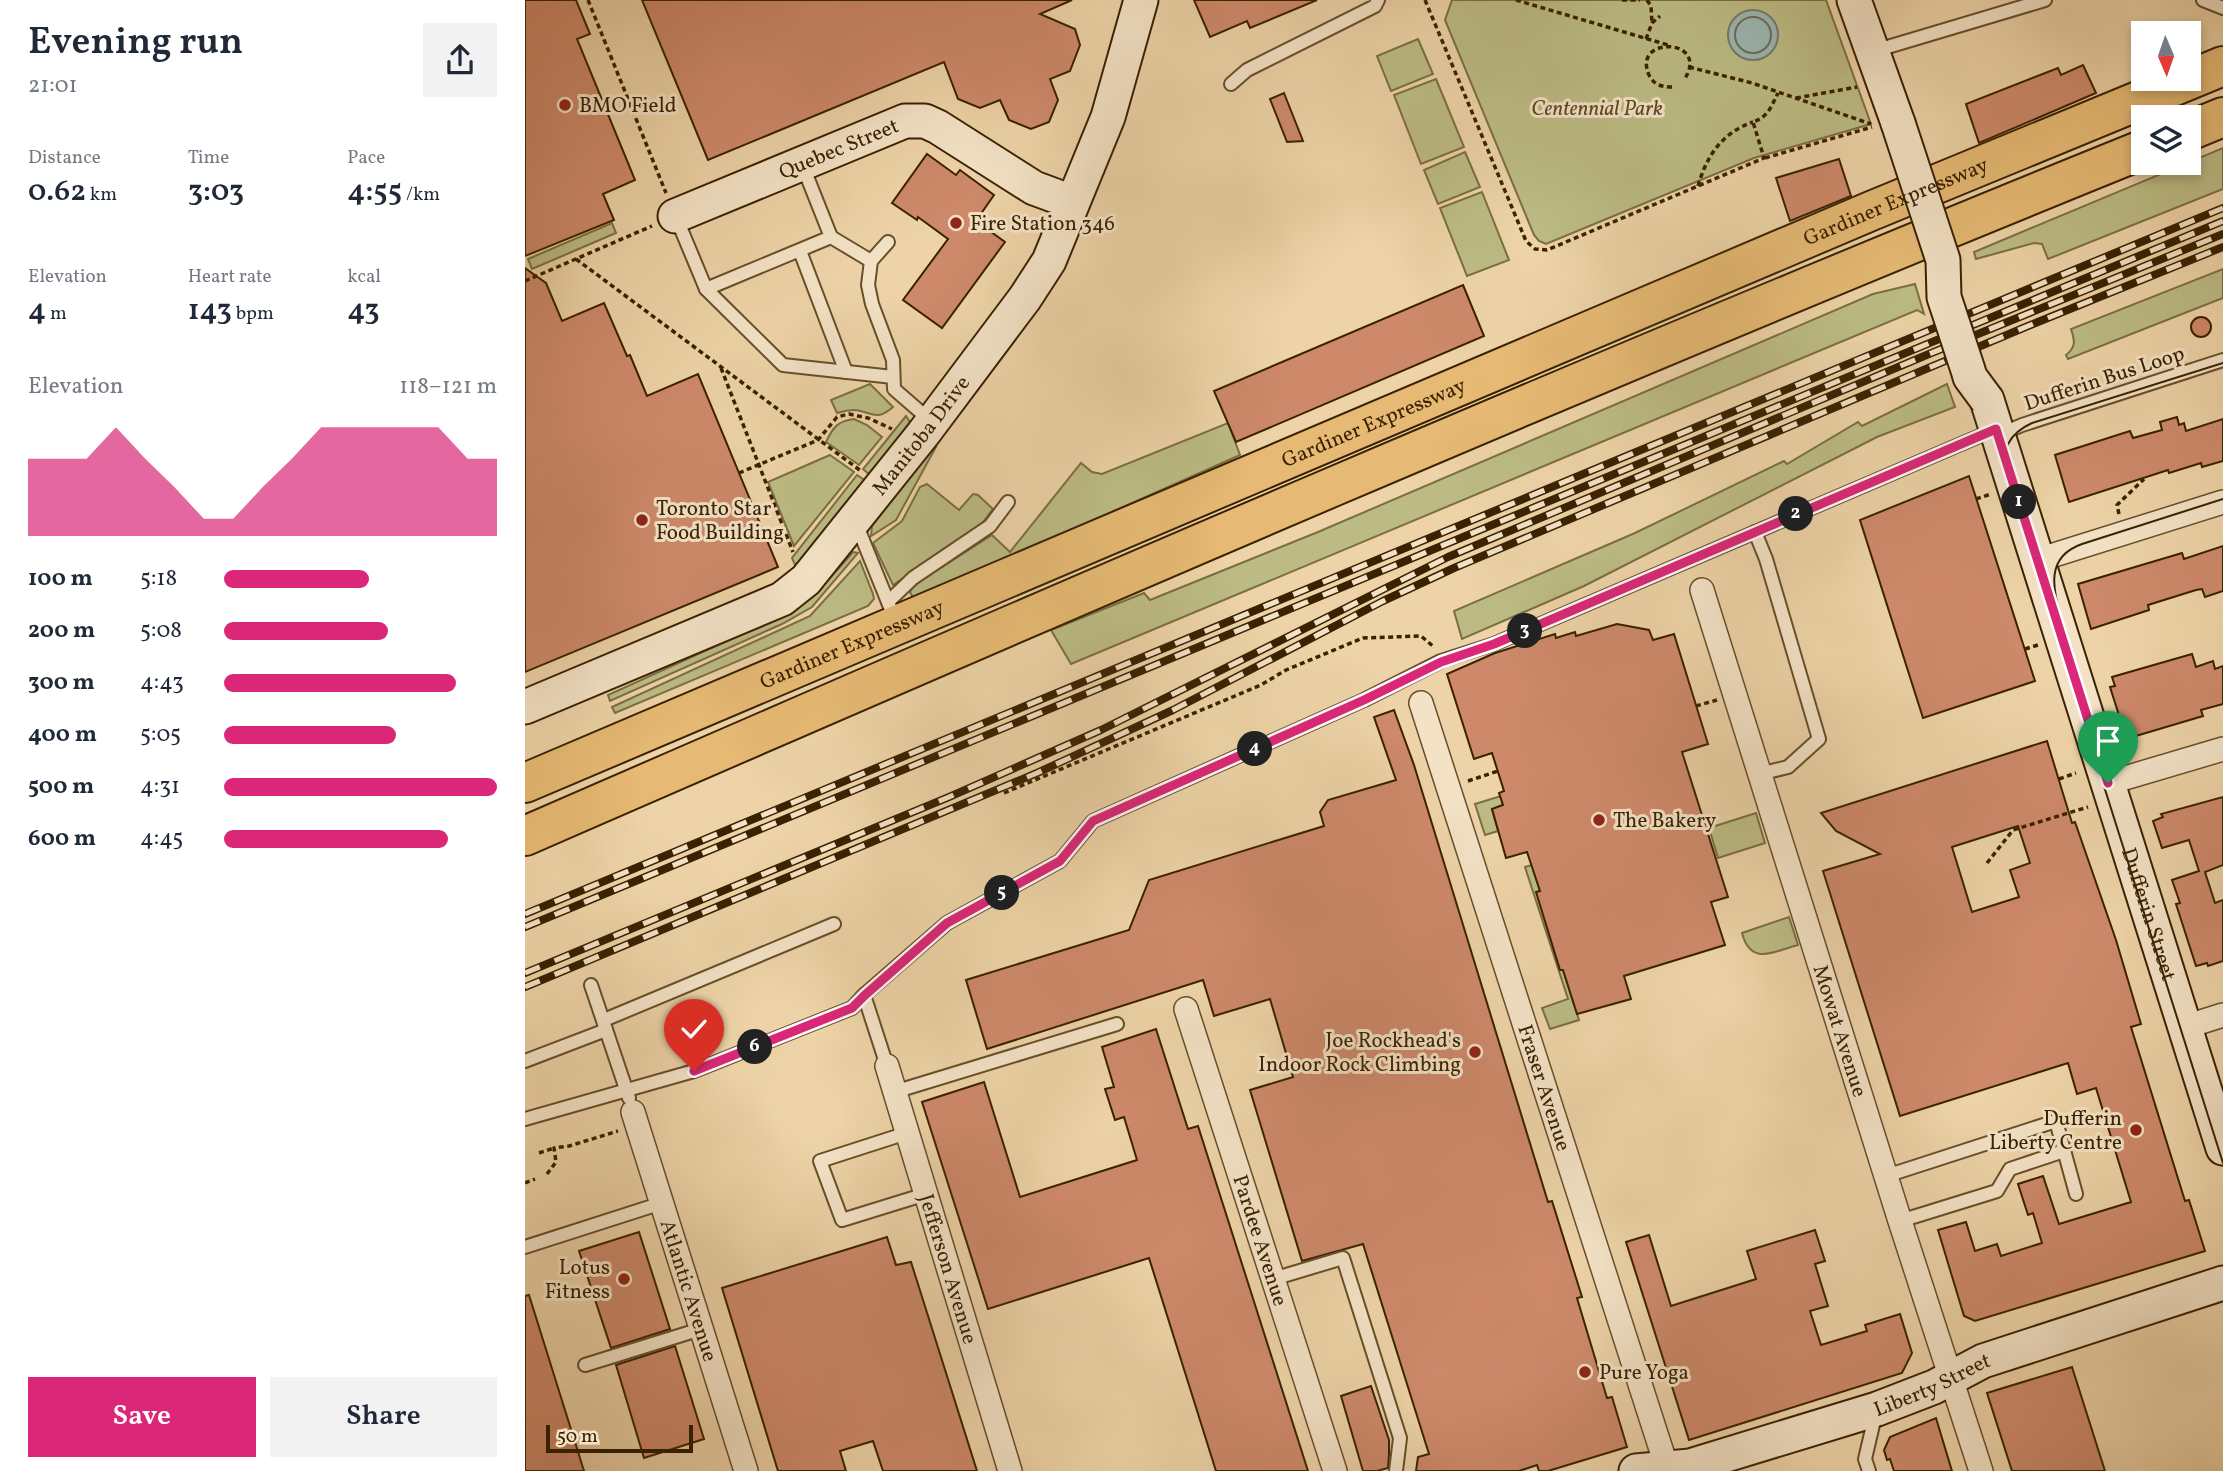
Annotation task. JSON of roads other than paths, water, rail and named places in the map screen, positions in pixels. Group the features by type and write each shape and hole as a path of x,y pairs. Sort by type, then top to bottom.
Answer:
{"highway":[{"name":"Gardiner Expressway","path":"525,783 1871,211 2223,66"},
{"path":"2201,126 2223,117"},
{"name":"Gardiner Expressway","path":"525,836 1075,596 1887,253 2131,154"}],"street":[{"name":"Manitoba Drive","path":"525,706 782,599 806,580 932,423 1025,298 1049,261 1108,117 1141,0"},
{"name":"Dufferin Street","path":"1854,0 1943,260 1944,297 1970,377 1994,421 2038,560 2092,788 2185,1027 2223,1148"},
{"name":"Quebec Street","path":"675,216 905,121 925,121 939,127 1034,188 1072,202"},
{"path":"2038,560 2223,502"},
{"name":"Mowat Avenue","path":"1702,590 1981,1471"},
{"name":"Fraser Avenue","path":"1421,704 1657,1470"},
{"path":"2092,788 2223,749"},
{"name":"Pardee Avenue","path":"1186,1009 1335,1471"},
{"path":"2185,1027 2223,1015"},
{"name":"Jefferson Avenue","path":"887,1066 1010,1471"},
{"name":"Atlantic Avenue","path":"628,1110 662,1203 746,1471"},
{"name":"Liberty Street","path":"1657,1470 1691,1466 1877,1409 1951,1378 1983,1361 2223,1283"}],"lane":[{"path":"1231,84 1247,70 1375,6 1378,0"},
{"path":"1873,51 2045,0"},
{"path":"2203,0 2223,8"},
{"path":"802,163 831,237 871,261"},
{"path":"675,216 706,289 783,365 893,377"},
{"path":"706,289 831,237"},
{"path":"888,242 871,261 868,285 872,304 893,360 894,389 932,423"},
{"path":"800,251 846,372"},
{"name":"Dufferin Bus Loop","path":"525,1119 628,1110 694,1071 852,1008 947,923 1060,861 1093,821 1364,700 1441,662 1494,644 1755,532 1994,421 2022,425 2223,360"},
{"path":"888,602 913,578 990,526 1008,502"},
{"path":"855,521 895,621"},
{"path":"1755,532 1766,559 1819,739 1788,767 1759,774"},
{"path":"525,1061 834,924"},
{"path":"591,985 628,1110"},
{"path":"865,995 887,1066"},
{"path":"894,1092 1117,1024"},
{"path":"1886,1176 2056,1121 2076,1194"},
{"path":"907,1133 820,1161 842,1220 926,1194"},
{"path":"1900,1221 1997,1191 2010,1169 2064,1151"},
{"path":"525,1247 662,1203"},
{"path":"1273,1279 1343,1258 1399,1438 1396,1471"},
{"path":"585,1366 701,1329"},
{"path":"1857,1471 1867,1465 1877,1409"}],"water":[{"path":"1753,10 1771,17 1778,35 1771,53 1753,60 1735,53 1728,35 1735,17"}],"tram line":[{"path":"2223,363 2032,423 2012,438 2005,458 2006,476 2223,1163"},
{"path":"2061,618 2054,585 2055,575 2057,565 2070,550 2223,499"}],"railway":[{"path":"525,914 2223,208"},
{"path":"525,927 2223,221"},
{"path":"525,973 949,797 1101,730 1448,557 1929,354 2223,234"},
{"path":"525,987 1037,773 1173,710 1383,601 1454,568 2028,326 2223,247"}],"place":[{"name":"BMO Field","path":"565,105"},
{"name":"Fire Station 346","path":"956,223"},
{"name":"Toronto Star Food Building","path":"642,520"},
{"name":"The Bakery","path":"1599,820"},
{"name":"Joe Rockhead's Indoor Rock Climbing","path":"1475,1052"},
{"name":"Dufferin Liberty Centre","path":"2136,1130"},
{"name":"Lotus Fitness","path":"624,1279"},
{"name":"Pure Yoga","path":"1585,1372"}],"park label":[{"name":"Centennial Park","path":"1597,108"}]}
